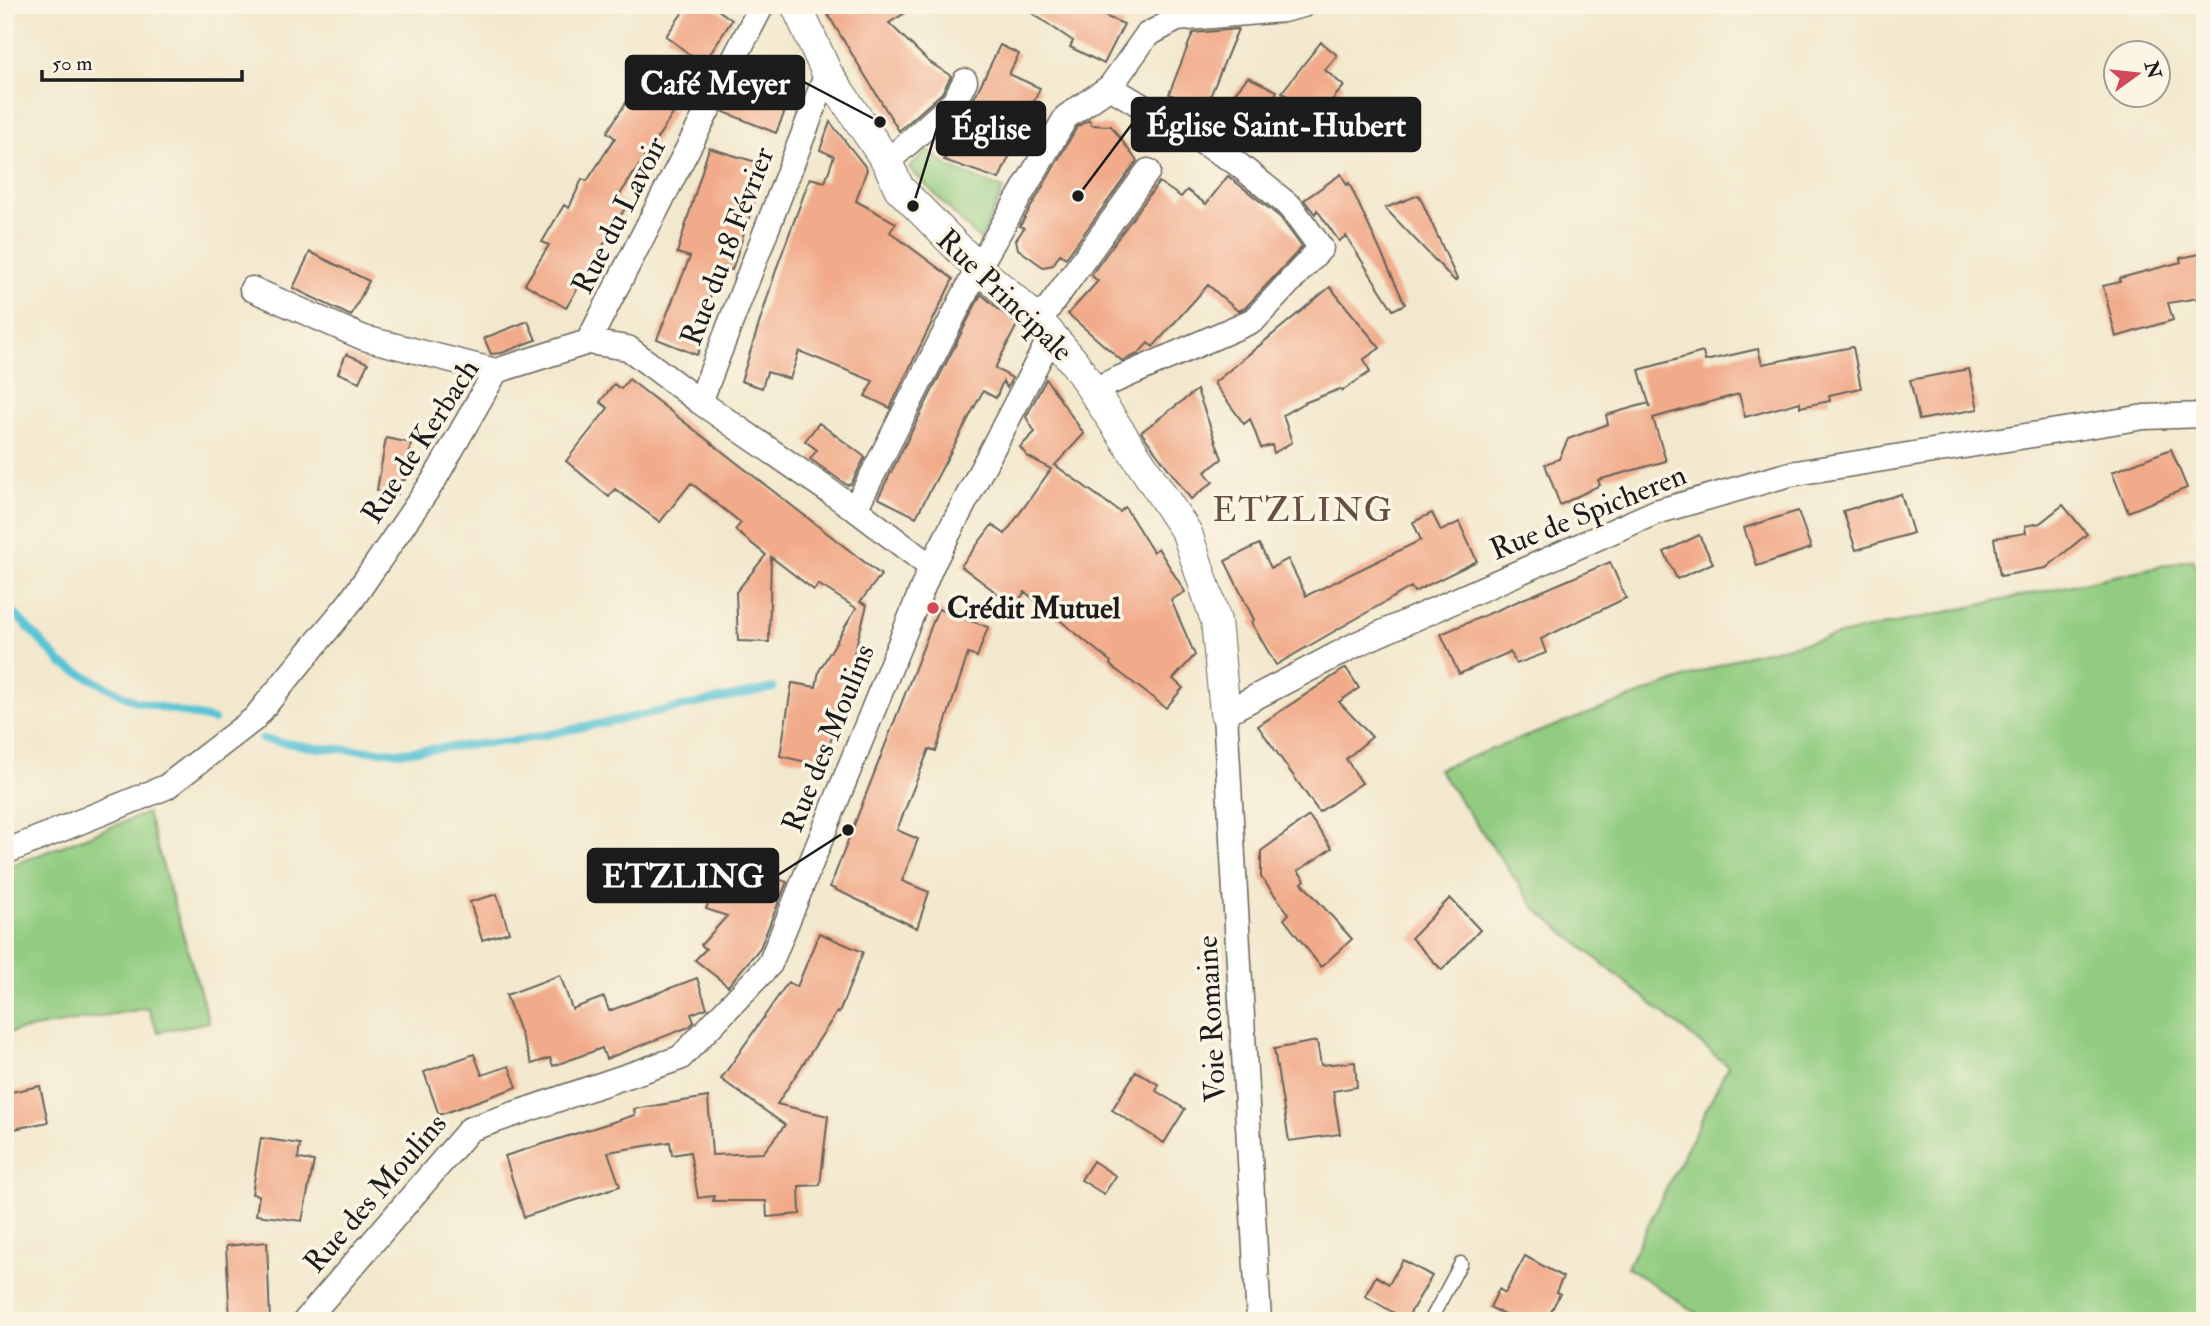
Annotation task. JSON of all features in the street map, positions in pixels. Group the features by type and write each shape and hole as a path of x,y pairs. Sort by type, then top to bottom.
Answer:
{"street":[{"name":"Rue du Lavoir","path":"589,342 762,5"},
{"name":"Rue Principale","path":"796,5 827,73 887,162 899,188 978,268 1045,328 1095,389 1187,533 1216,621 1225,713"},
{"path":"855,509 978,268 1066,117 1110,87 1147,35 1177,19 1283,10 1303,5"},
{"name":"Rue du 18 Février","path":"700,402 827,73"},
{"path":"887,162 954,102 965,81"},
{"path":"1095,389 1254,320 1321,248 1291,207 1235,162 1110,87"},
{"name":"Rue des Moulins","path":"306,1321 470,1129 680,1058 770,964 931,567 1045,328 1148,171"},
{"path":"253,289 364,338 496,371"},
{"name":"Rue de Kerbach","path":"5,852 166,787 254,719 351,601 434,480 496,371 589,342 628,348 700,402 855,509 931,567"},
{"name":"Rue de Spicheren","path":"1225,713 1359,643 1656,512 1790,474 2144,417 2205,415"},
{"name":"Voie Romaine","path":"1225,713 1259,1321"}],"lane":[{"path":"1430,1321 1461,1263"}],"green space":[{"path":"928,150 949,167 1003,189 981,241 909,168"},
{"path":"2193,559 2205,588 2205,1321 1709,1321 1627,1267 1728,1066 1537,910 1438,769 1747,655"},
{"path":"147,813 209,1022 158,1032 148,1008 5,1033 5,868"}],"building":[{"path":"688,5 711,5 732,20 703,65 666,36"},
{"path":"822,5 918,5 889,23 928,61 951,76 942,93 899,131"},
{"path":"1020,5 1077,5 1124,24 1104,64 1070,47 1073,41"},
{"path":"1238,29 1205,109 1169,94 1193,33"},
{"path":"1321,42 1337,55 1325,70 1344,86 1315,120 1282,92"},
{"path":"1000,45 1019,54 1009,74 1040,88 999,179 944,160"},
{"path":"751,58 798,80 776,133 724,112"},
{"path":"1248,77 1277,91 1258,131 1217,114"},
{"path":"636,87 675,111 617,199 627,205 566,308 525,284 549,245 542,242 564,205 569,208 582,179 587,181 615,138 607,132"},
{"path":"1089,120 1092,125 1111,126 1137,161 1066,258 1060,254 1053,265 1043,267 1018,249 1016,240 1024,228 1020,226 1077,127"},
{"path":"830,122 867,169 856,201 896,223 890,232 953,279 890,408 865,396 873,381 799,351 790,379 767,372 762,388 741,381 777,267 810,178 825,182 834,156 820,150"},
{"path":"709,148 766,165 732,270 723,267 707,304 717,308 697,355 657,339 690,257 677,253"},
{"path":"1341,174 1347,185 1349,183 1405,304 1393,310 1346,236 1339,241 1317,210 1315,214 1304,200"},
{"path":"1228,176 1280,217 1302,247 1245,308 1238,311 1208,285 1153,347 1148,343 1138,354 1122,361 1068,314 1098,281 1091,275 1159,182 1181,197 1187,190 1206,204"},
{"path":"1419,195 1457,279 1455,281 1385,208"},
{"path":"310,252 369,281 351,316 293,288"},
{"path":"2205,253 2205,297 2168,303 2173,320 2116,337 2103,286 2120,282 2120,278 2181,262 2180,258"},
{"path":"1330,287 1380,348 1364,359 1370,372 1342,391 1340,389 1304,403 1283,415 1292,442 1274,453 1272,445 1261,448 1250,419 1244,424 1214,383"},
{"path":"981,294 1017,325 995,368 1012,378 1007,388 1003,381 996,398 983,391 916,517 878,498"},
{"path":"528,321 536,340 502,353 491,354 484,338"},
{"path":"1853,347 1861,388 1829,395 1830,401 1800,407 1800,402 1745,417 1739,394 1653,418 1666,461 1598,480 1600,485 1560,505 1545,464 1559,459 1568,439 1608,424 1606,415 1649,403 1639,370 1703,352 1705,361 1758,349 1762,364"},
{"path":"346,354 368,363 359,382 338,373"},
{"path":"1969,369 1978,409 1919,420 1910,380"},
{"path":"629,379 881,575 860,602 867,605 824,766 780,756 792,683 816,687 819,671 856,608 818,584 814,590 771,557 769,642 738,641 736,592 766,555 735,530 741,523 691,483 660,522 615,489 609,497 566,461 608,408 600,402 614,384 621,389"},
{"path":"1046,379 1084,434 1055,465 1120,512 1125,507 1153,552 1158,548 1185,592 1171,600 1195,655 1173,679 1183,688 1166,708 1110,665 1111,662 1025,592 1014,606 961,566 992,525 1005,534 1051,469 1027,456 1020,447 1035,432 1026,417"},
{"path":"1197,390 1222,459 1205,472 1213,482 1191,499 1141,432"},
{"path":"819,423 865,457 851,484 847,485 810,459 817,450 805,441"},
{"path":"386,438 411,443 405,480 401,480 398,494 377,490"},
{"path":"2171,449 2187,488 2128,512 2112,472"},
{"path":"1901,494 1913,533 1856,550 1843,511"},
{"path":"2063,505 2087,534 2046,568 2000,576 1994,538 2026,533 2025,526 2040,523"},
{"path":"1798,511 1811,548 1757,566 1744,528"},
{"path":"1432,513 1441,531 1459,522 1477,561 1414,592 1411,587 1276,665 1251,622 1254,620 1225,561 1259,544 1271,568 1288,559 1306,596 1421,540 1413,522"},
{"path":"1699,535 1713,563 1677,579 1664,552"},
{"path":"1610,562 1626,598 1541,639 1546,653 1516,664 1510,652 1459,674 1441,634"},
{"path":"938,609 988,627 977,657 968,654 936,751 929,749 897,830 918,839 902,881 929,892 917,928 830,887"},
{"path":"1346,668 1359,688 1339,702 1372,737 1346,759 1362,783 1319,812 1258,726"},
{"path":"1309,816 1332,848 1298,871 1305,880 1302,883 1352,939 1321,967 1284,919 1289,914 1261,877 1261,851"},
{"path":"747,868 787,882 760,948 728,986 695,960 706,949 701,945 727,916 706,909 720,872 742,881"},
{"path":"497,894 509,932 482,940 470,902"},
{"path":"1450,898 1480,930 1442,970 1411,938"},
{"path":"819,933 863,952 839,1013 837,1012 777,1104 828,1116 820,1185 799,1186 800,1214 767,1217 766,1201 713,1201 714,1196 698,1198 690,1152 672,1155 670,1142 608,1152 620,1186 524,1217 505,1156 635,1115 634,1109 708,1097 712,1155 763,1153 785,1125 721,1079 788,982 797,987"},
{"path":"560,975 572,1009 604,997 609,1011 697,978 707,1008 691,1014 694,1022 689,1027 606,1059 602,1048 553,1066 550,1058 532,1064 506,995"},
{"path":"1317,1041 1321,1065 1355,1062 1357,1087 1333,1091 1340,1134 1289,1141 1274,1049"},
{"path":"474,1054 482,1075 509,1066 517,1087 439,1115 424,1072"},
{"path":"1136,1071 1159,1085 1156,1091 1185,1109 1164,1143 1112,1110"},
{"path":"40,1086 48,1122 14,1129 6,1093"},
{"path":"261,1138 300,1144 298,1159 314,1161 302,1221 256,1215 259,1195 252,1194"},
{"path":"1093,1161 1116,1176 1104,1194 1081,1180"},
{"path":"267,1242 270,1321 230,1321 226,1246"},
{"path":"1525,1256 1563,1277 1556,1292 1560,1294 1546,1321 1515,1321 1490,1307 1499,1289 1505,1293"},
{"path":"1403,1260 1432,1276 1406,1320 1365,1296 1376,1276 1389,1284"}],"waterway":[{"path":"5,603 62,664 135,701 214,720"},
{"path":"262,739 317,748 401,752 520,740 773,688"}],"place":[{"name":"Café Meyer","path":"880,122"},
{"name":"Église Saint-Hubert","path":"1078,196"},
{"name":"Église","path":"913,206"},
{"name":"Crédit Mutuel","path":"933,608"},
{"name":"ETZLING","path":"848,830"}],"district":[{"name":"ETZLING","path":"1303,509"}]}
